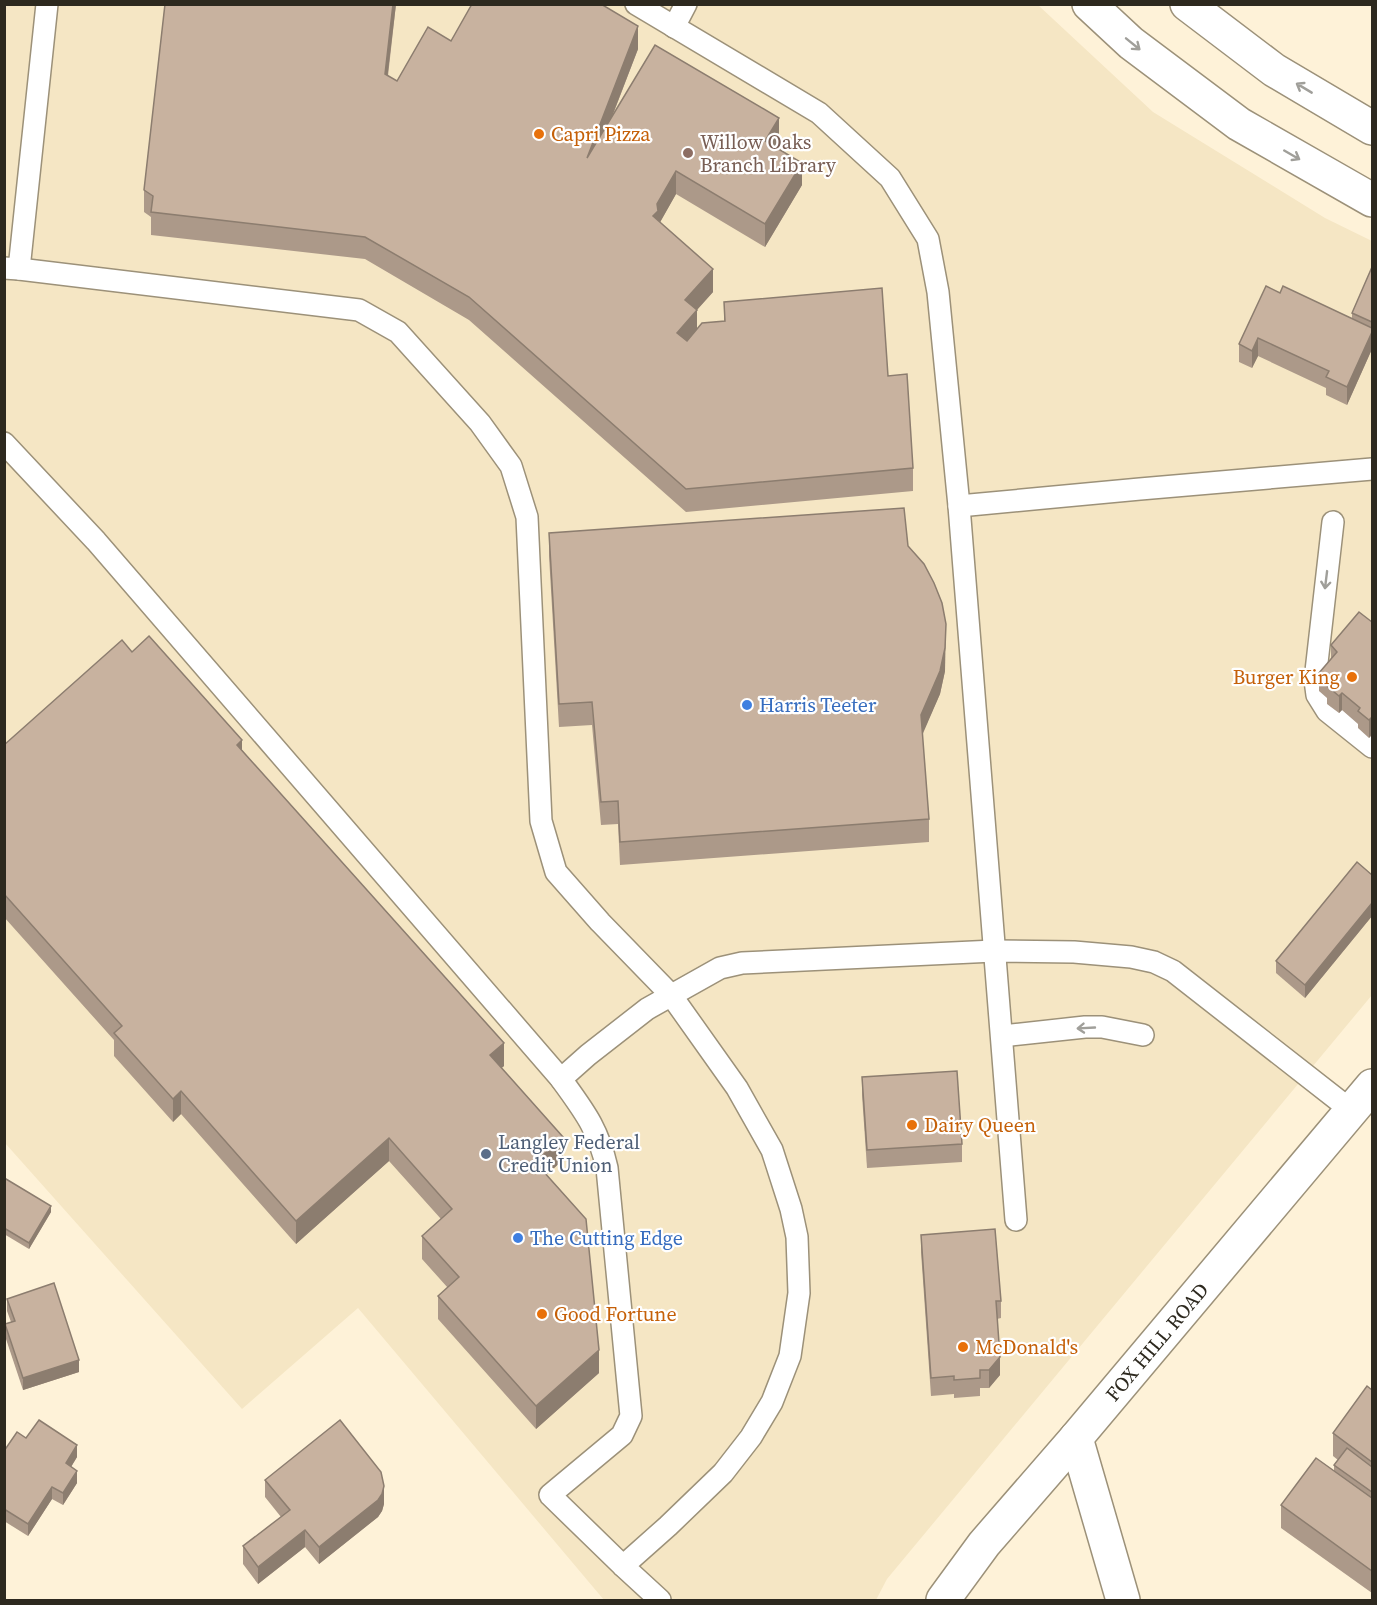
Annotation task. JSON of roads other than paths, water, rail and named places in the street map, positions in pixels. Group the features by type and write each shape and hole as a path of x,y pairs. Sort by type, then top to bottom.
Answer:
{"street":[{"path":"1089,4 1131,43 1239,124 1372,200"},
{"path":"1187,4 1274,70 1372,128"},
{"name":"FOX HILL ROAD","path":"943,1600 984,1544 1362,1098"},
{"path":"1076,1438 1123,1600"}],"lane":[{"path":"47,4 12,268 359,310 398,332 480,423 511,466 527,517 541,821 556,872 600,922 671,995 737,1088 772,1150 791,1209 797,1237 799,1293 790,1356 772,1401 751,1437 723,1473 623,1566"},
{"path":"636,4 819,113 890,178 928,239 938,292 959,506 1016,1220"},
{"path":"674,27 686,4"},
{"path":"4,443 96,541 561,1079 585,1111 603,1149 607,1168 631,1416 622,1435 550,1495 660,1600"},
{"path":"959,506 1372,469"},
{"path":"1333,522 1314,680 1317,695 1327,711 1372,747"},
{"path":"561,1079 647,1009 720,968 742,963 994,951 1095,953 1154,962 1173,970 1362,1098"},
{"path":"1002,1036 1085,1027 1102,1027 1143,1035"}],"place":[{"name":"Capri Pizza","path":"539,134"},
{"name":"Willow Oaks Branch Library","path":"688,153"},
{"name":"Burger King","path":"1352,677"},
{"name":"Harris Teeter","path":"747,705"},
{"name":"Dairy Queen","path":"912,1125"},
{"name":"Langley Federal Credit Union","path":"486,1154"},
{"name":"The Cutting Edge","path":"518,1238"},
{"name":"Good Fortune","path":"542,1314"},
{"name":"McDonald's","path":"963,1347"}]}
